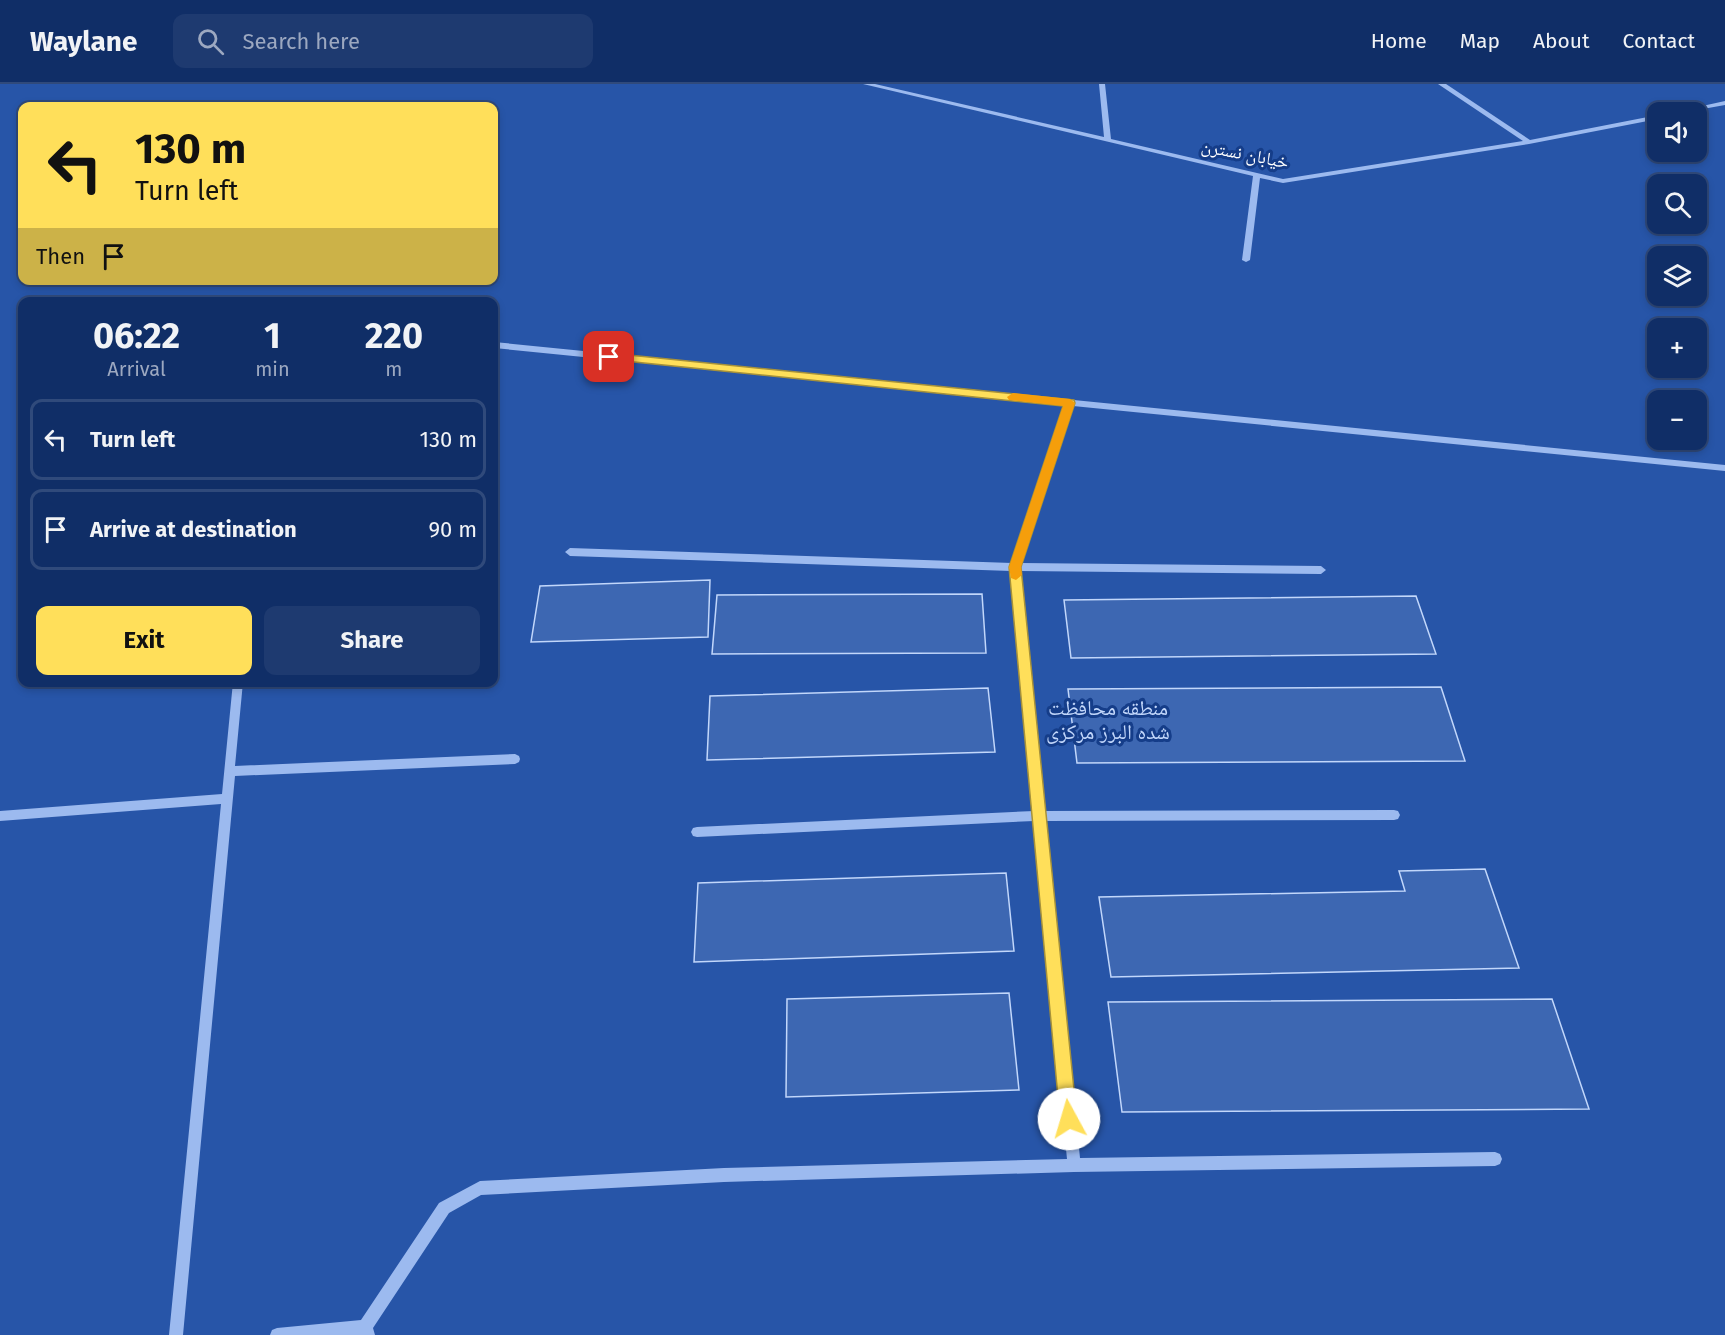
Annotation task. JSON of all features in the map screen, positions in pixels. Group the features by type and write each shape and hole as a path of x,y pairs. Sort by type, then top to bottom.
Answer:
{"street":[{"name":"خیابان نسترن","path":"866,84 1283,181 1529,142 1647,119"},
{"path":"1102,84 1108,140"},
{"path":"1441,84 1529,142"},
{"path":"1707,106 1725,103"},
{"path":"1246,260 1257,174"},
{"path":"498,345 1725,468"},
{"path":"1070,403 1015,567 1074,1165"},
{"path":"570,552 1015,567 1321,570"},
{"path":"176,1335 237,687"},
{"path":"229,771 516,759"},
{"path":"0,816 227,799"},
{"path":"697,832 1038,816 1394,815"},
{"path":"277,1335 366,1331 444,1208 480,1188 724,1175 1074,1165 1495,1159"}],"green space":[{"name":"منطقه محافظت شده البرز مرکزی","path":"0,84 1725,84 1725,1335 0,1335"}],"building":[{"path":"710,580 708,637 531,642 540,586"},
{"path":"982,594 986,653 712,654 717,595"},
{"path":"1416,596 1436,654 1071,658 1064,600"},
{"path":"1441,687 1465,761 1077,763 1068,689"},
{"path":"988,688 995,752 707,760 710,696"},
{"path":"1485,869 1519,968 1111,977 1099,897 1405,891 1399,871"},
{"path":"1006,873 1014,951 694,962 698,883"},
{"path":"1009,993 1019,1090 786,1097 787,999"},
{"path":"1552,999 1589,1109 1122,1112 1108,1002"}],"slow traffic":[{"path":"1013,397 1070,403 1015,567 1016,575"}],"route":[{"path":"609,357 1070,403 1015,567 1069,1119"}]}
